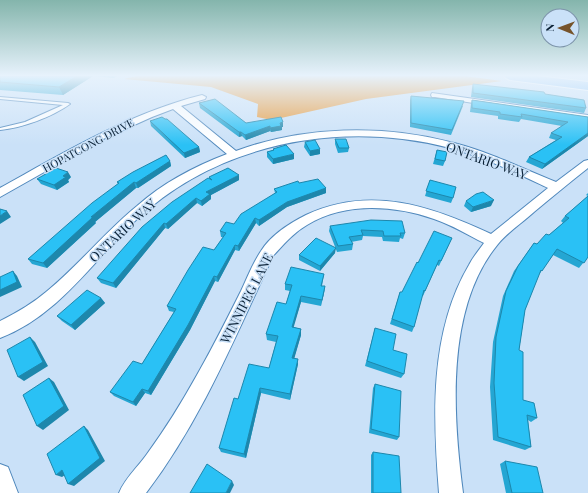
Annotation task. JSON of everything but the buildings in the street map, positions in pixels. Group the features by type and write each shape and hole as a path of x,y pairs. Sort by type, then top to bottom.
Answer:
{"street":[{"name":"HOPATCONG DRIVE","path":"0,194 103,134 146,115 195,99"},
{"path":"462,99 588,118"},
{"path":"174,105 234,154"},
{"name":"ONTARIO WAY","path":"0,330 34,310 52,297 128,221 163,192 202,168 234,154 272,143 313,136 354,134 396,136 432,141 472,152 556,187"},
{"path":"451,493 447,461 445,406 448,362 454,325 463,295 474,270 493,241 556,187 588,163"},
{"name":"WINNIPEG LANE","path":"131,493 142,481 176,432 191,406 268,253 277,240 289,230 302,221 331,210 356,205 379,204 415,209 433,214 493,241"},
{"path":"0,475 6,493"}],"lane":[{"path":"0,129 14,128 27,124 68,104 11,99"}],"shaded area":[{"path":"244,99 366,99 272,120 257,117 258,104"}]}
